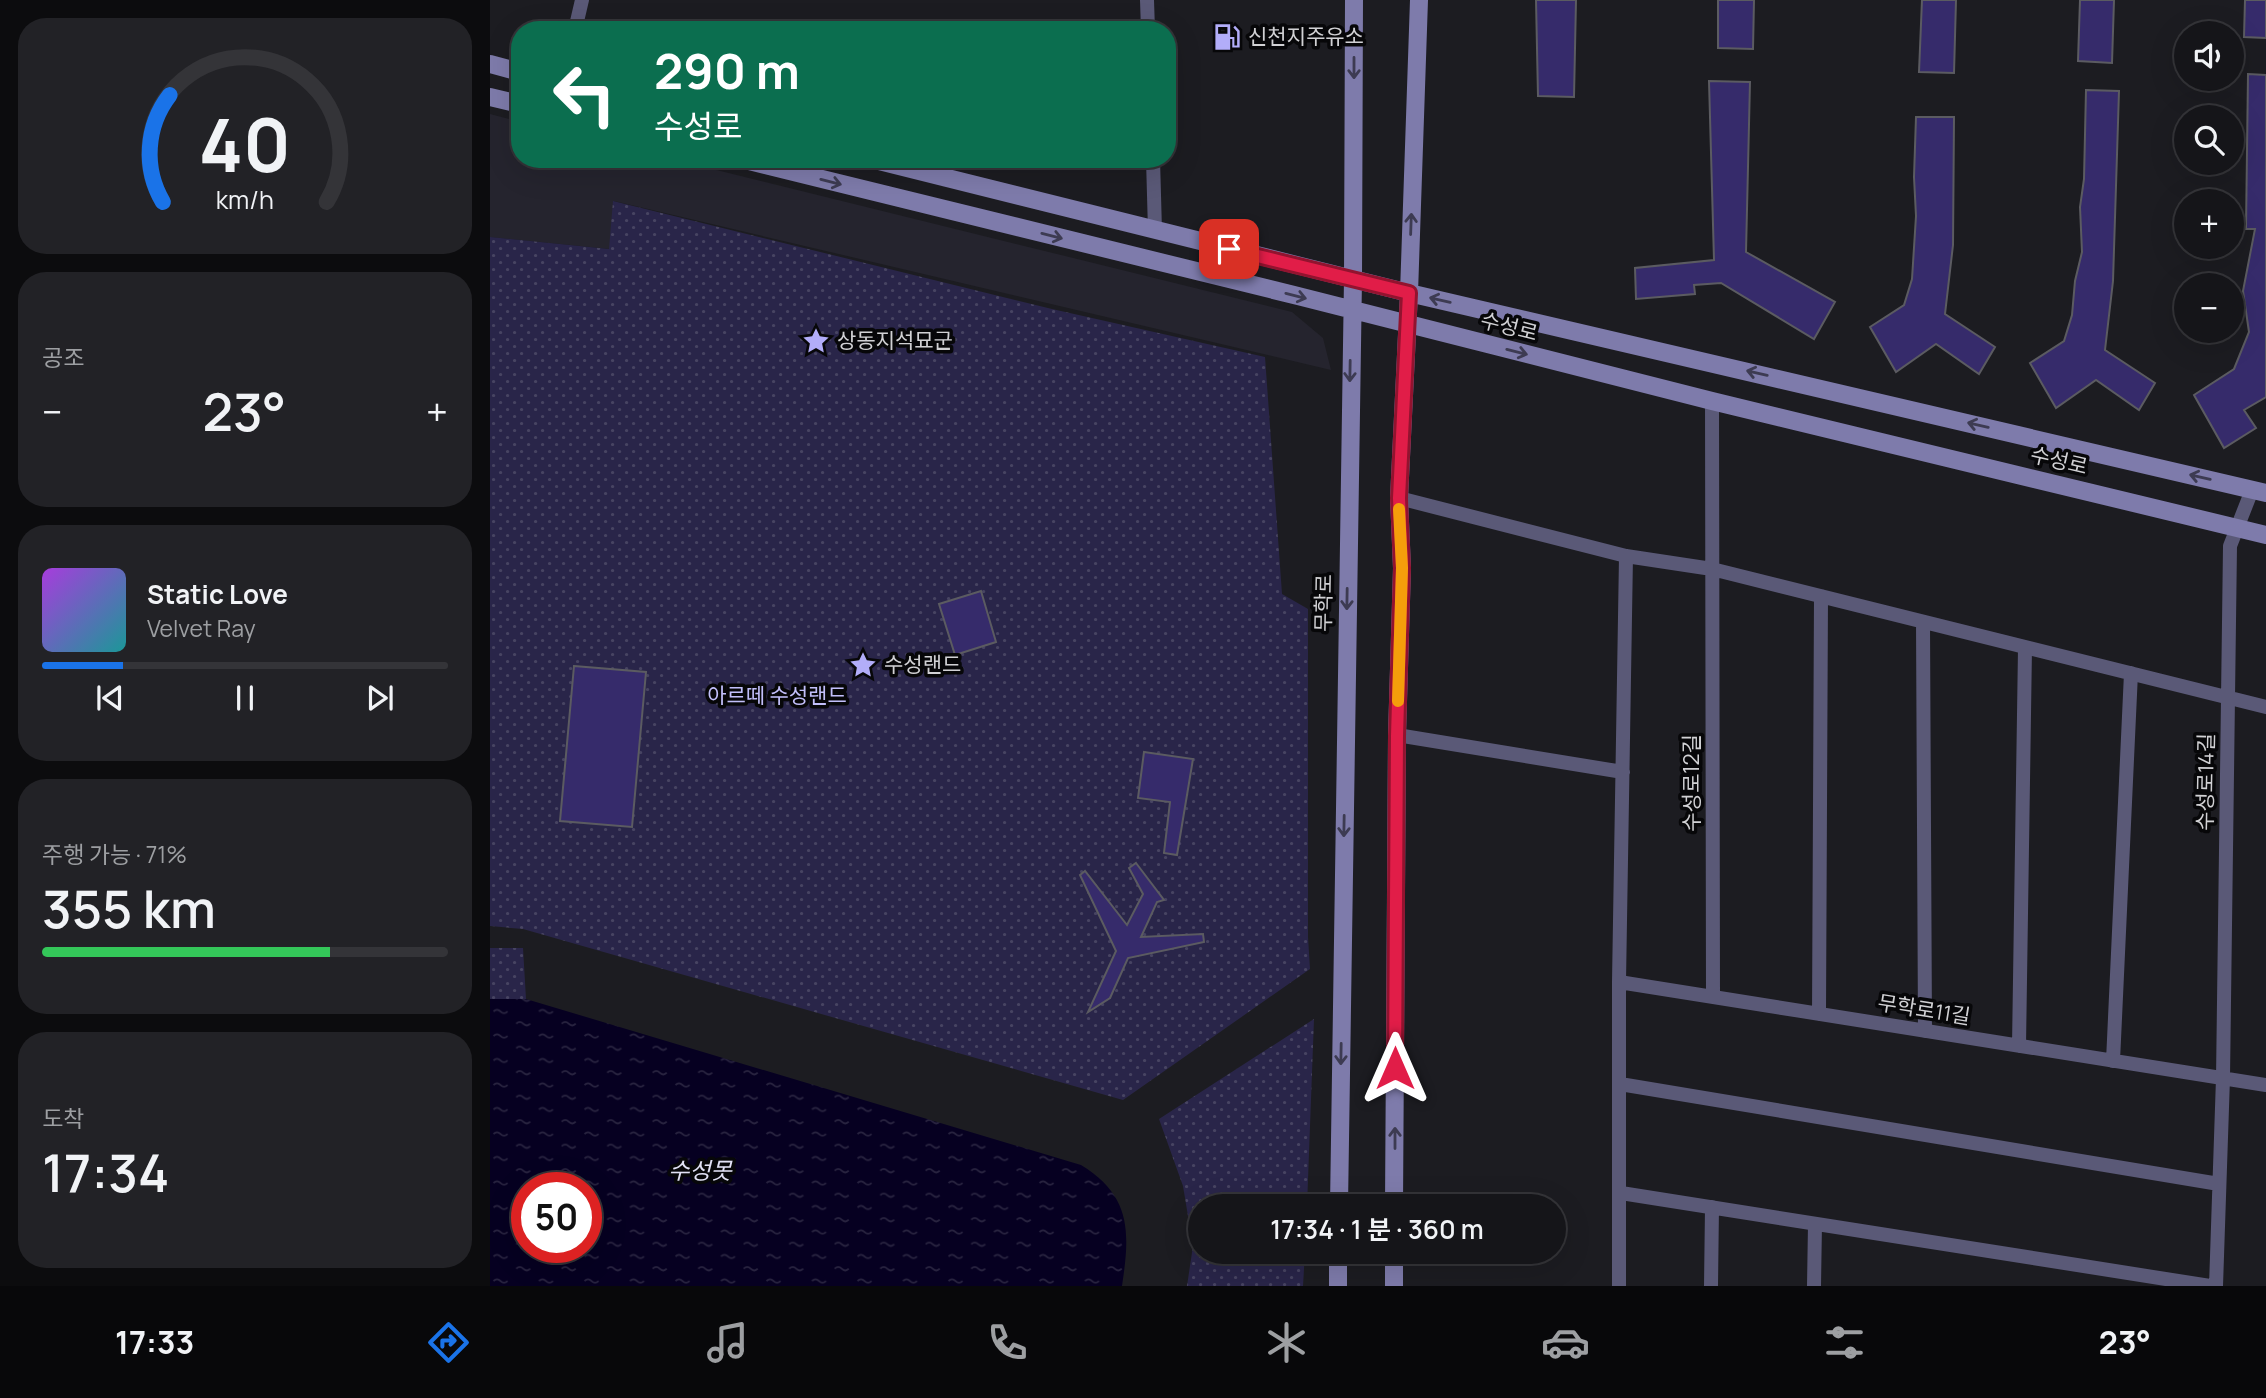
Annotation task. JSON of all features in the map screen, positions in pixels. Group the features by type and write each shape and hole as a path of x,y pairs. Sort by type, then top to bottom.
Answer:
{"main road":[{"name":"무학로","path":"1339,1194 1353,279 1354,0"},
{"path":"1394,1194 1397,736 1402,568 1399,498 1419,0"},
{"path":"490,64 511,70"},
{"path":"490,97 511,102"},
{"name":"수성로","path":"777,168 2266,536"},
{"name":"수성로","path":"906,168 1409,293 2259,492"},
{"path":"1338,1264 1338,1286"},
{"path":"1394,1264 1394,1286"}],"street":[{"path":"577,21 582,0"},
{"path":"1147,0 1148,21"},
{"path":"1153,168 1155,231"},
{"name":"수성로12길","path":"1712,401 1713,997"},
{"name":"수성로14길","path":"2216,1286 2223,1078 2230,546 2237,528 2259,492"},
{"path":"1399,498 1626,555 1712,569 2266,707"},
{"path":"1619,1286 1619,982 1626,555"},
{"path":"1819,1014 1821,596"},
{"path":"1923,622 1925,1031"},
{"path":"2019,1046 2025,648"},
{"path":"2113,1061 2131,673"},
{"path":"1397,736 1623,772"},
{"name":"무학로11길","path":"1619,982 2223,1078"},
{"path":"2223,1078 2266,1085"},
{"path":"1620,1084 2219,1184"},
{"path":"1621,1193 2210,1286"},
{"path":"1711,1286 1712,1207"},
{"path":"1814,1286 1815,1224"}],"shaded area":[{"path":"490,114 511,120 511,168 708,168 1292,312 1323,338 1331,370 614,201 610,249 490,237"}],"green space":[{"name":"아르떼 수성랜드","path":"613,201 1052,309 1265,357 1282,594 1308,609 1310,969 1123,1100 523,929 490,926 490,237 609,249"},
{"path":"490,948 523,948 526,999 490,999"},
{"path":"1314,1019 1307,1194 1188,1194 1188,1216 1183,1186 1159,1119"},
{"path":"1190,1264 1304,1264 1303,1286 1187,1286"}],"water":[{"name":"수성못","path":"490,999 526,999 1081,1165 1110,1190 1124,1217 1126,1249 1122,1286 490,1286"}],"building":[{"path":"1536,0 1576,0 1574,97 1538,96"},
{"path":"1718,0 1754,0 1753,49 1718,48"},
{"path":"1922,0 1956,0 1954,73 1919,72"},
{"path":"2080,0 2114,0 2112,63 2078,61"},
{"path":"2245,0 2266,0 2266,38 2244,37"},
{"path":"2248,74 2266,75 2266,397 2244,410 2256,428 2224,448 2194,395 2234,369 2249,332 2244,286 2255,229 2246,229"},
{"path":"1709,81 1750,82 1746,252 1835,302 1814,339 1721,283 1694,285 1695,294 1636,299 1635,268 1714,260"},
{"path":"2086,90 2119,91 2113,281 2105,350 2155,383 2139,410 2096,380 2056,408 2030,363 2064,341 2072,315 2075,281 2082,252 2080,207 2084,179"},
{"path":"1916,117 1954,117 1953,245 1945,314 1995,347 1979,374 1936,344 1896,372 1870,327 1904,305 1912,279 1916,216"},
{"path":"981,591 996,642 955,655 939,604"},
{"path":"574,666 646,672 632,827 560,821"},
{"path":"1144,752 1193,759 1177,855 1164,853 1170,802 1138,798"},
{"path":"1136,863 1164,900 1157,902 1141,937 1203,934 1204,942 1128,958 1110,998 1088,1012 1116,951 1080,875 1085,871 1127,925 1143,894 1129,868"}],"slow traffic":[{"path":"1398,701 1402,568 1399,509"}],"place":[{"name":"신천지주유소","path":"1227,37"},
{"name":"상동지석묘군","path":"816,341"},
{"name":"수성랜드","path":"863,665"}],"route":[{"path":"1229,249 1409,293 1399,498 1402,568 1397,736 1395,1068"}]}
